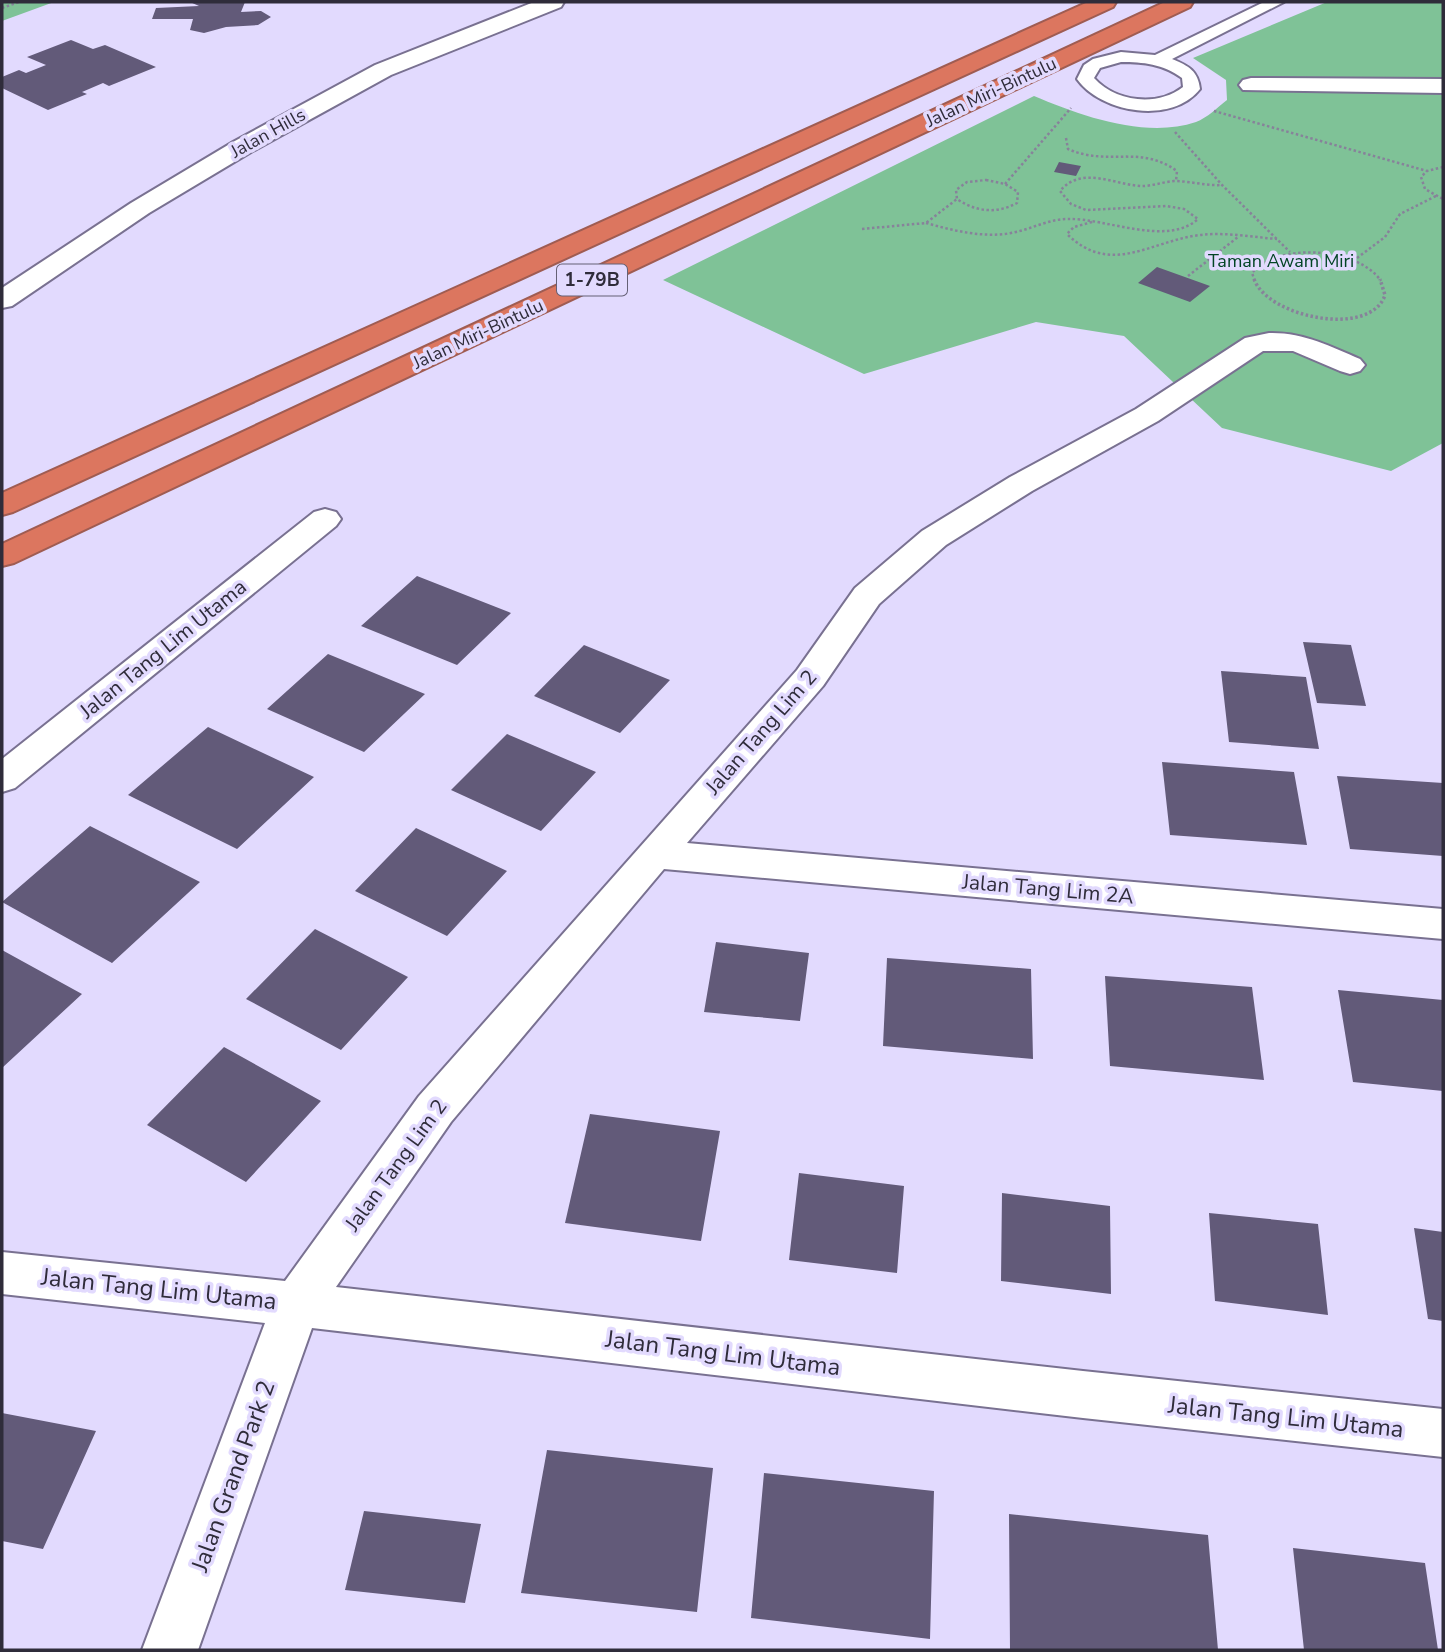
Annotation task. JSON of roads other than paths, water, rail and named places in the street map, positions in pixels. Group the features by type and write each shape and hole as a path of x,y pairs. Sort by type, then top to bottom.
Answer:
{"highway":[{"name":"Jalan Miri-Bintulu","path":"2,505 1105,2"},
{"name":"Jalan Miri-Bintulu","path":"2,556 1182,2"}],"street":[{"name":"Jalan Hills","path":"2,300 140,208 242,147 361,82 394,65 553,2"},
{"path":"1251,85 1443,86"},
{"name":"Jalan Tang Lim 2","path":"297,1303 435,1109 654,854 810,678 867,596 934,538 1021,484 1147,415 1255,344 1275,340 1298,343 1350,365"},
{"name":"Jalan Tang Lim Utama","path":"2,779 325,519"},
{"name":"Jalan Tang Lim 2A","path":"654,854 1443,924"},
{"name":"Jalan Tang Lim Utama","path":"2,1273 297,1303 1217,1411 1443,1433"},
{"name":"Jalan Grand Park 2","path":"170,1650 297,1303"}],"lane":[{"path":"1157,60 1182,69 1193,82 1192,89 1176,100 1153,104 1116,100 1090,87 1085,79 1086,71 1093,65 1121,57 1157,60 1276,2"}],"park label":[{"name":"Taman Awam Miri","path":"1281,261"}]}
